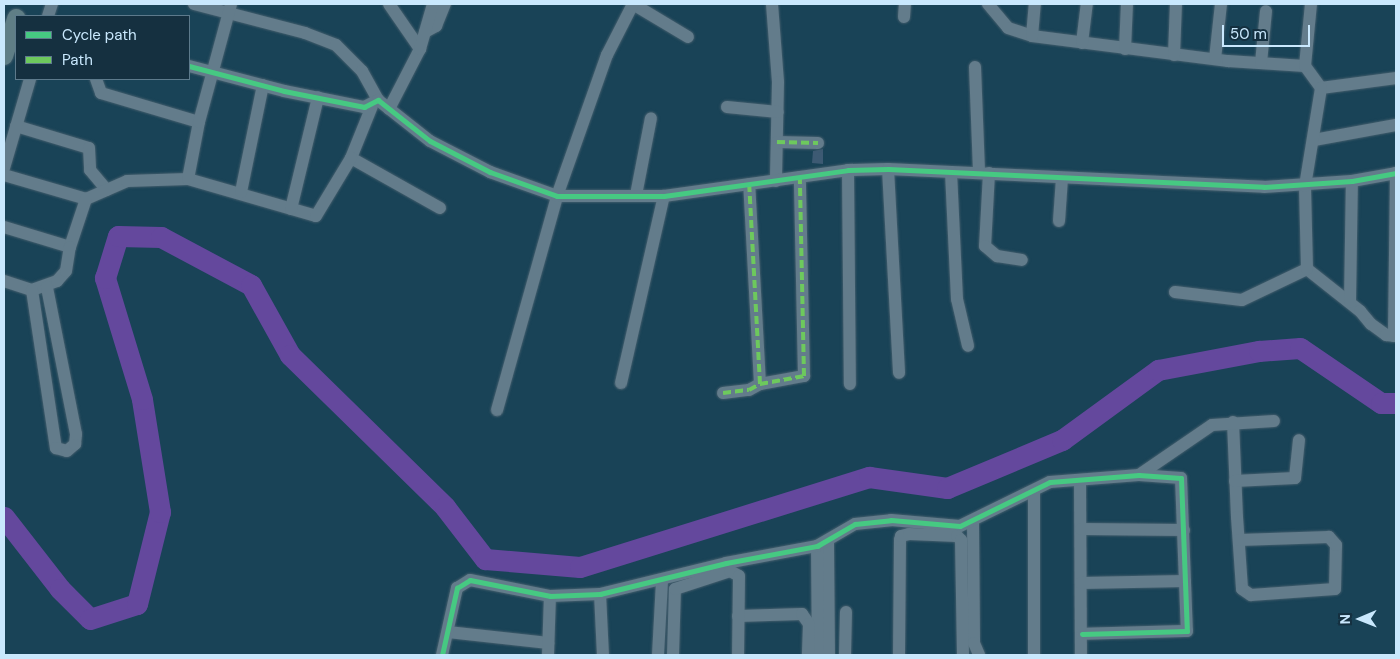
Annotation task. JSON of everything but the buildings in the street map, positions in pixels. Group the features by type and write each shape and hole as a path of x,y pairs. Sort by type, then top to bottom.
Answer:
{"highway":[{"path":"4,56 15,20"}],"street":[{"path":"4,175 86,200 128,181 188,179 242,192 292,210 316,216 351,158 375,103 362,71 336,45 230,8 194,4"},
{"path":"389,4 420,49"},
{"path":"389,110 420,49 433,4"},
{"path":"425,32 436,26 445,4"},
{"path":"497,410 557,196 607,55 633,4 688,37"},
{"path":"772,4 778,112 776,181"},
{"path":"904,17 905,4"},
{"path":"988,4 1008,28 1032,36 1215,60 1305,66 1318,80 1321,88 1305,186 1307,269"},
{"path":"1032,36 1035,4"},
{"path":"1082,43 1087,4"},
{"path":"1125,49 1127,4"},
{"path":"1174,55 1176,4"},
{"path":"1215,60 1221,4"},
{"path":"1305,66 1311,4"},
{"path":"188,179 199,122 230,8"},
{"path":"1261,63 1266,11"},
{"path":"190,66 318,97 375,103 389,110 430,140 490,172 557,196 664,196 848,170 888,169 984,173 1180,186 1305,186 1352,182 1396,173 1395,336 1371,324 1350,302 1307,269"},
{"path":"975,67 984,173 985,246 997,256 1022,260"},
{"path":"1321,88 1396,78"},
{"path":"4,168 30,80"},
{"path":"96,80 101,93 199,122"},
{"path":"242,192 263,85"},
{"path":"292,210 318,97"},
{"path":"727,108 778,112"},
{"path":"636,196 651,118"},
{"path":"1314,140 1396,125"},
{"path":"16,126 89,148 90,170 107,190"},
{"path":"777,142 818,143"},
{"path":"351,158 440,208"},
{"path":"888,169 899,374"},
{"path":"848,170 850,384"},
{"path":"951,172 957,299 968,346"},
{"path":"723,393 749,390 760,384 804,376 800,177"},
{"path":"1059,221 1062,178"},
{"path":"1350,302 1352,182"},
{"path":"748,184 760,384"},
{"path":"621,383 664,196"},
{"path":"4,280 32,290 47,287 66,271 70,247 86,200"},
{"path":"4,227 70,247"},
{"path":"1174,292 1242,300 1307,269"},
{"path":"32,290 56,448 67,451 75,444 76,434 47,287"},
{"path":"1139,474 1212,425 1233,422 1274,421"},
{"path":"1233,422 1235,481 1242,589 1246,594 1335,589 1336,545 1329,537 1239,540"},
{"path":"1235,481 1296,478 1299,440"},
{"path":"442,655 457,588 463,582 470,580 550,596 600,594 823,544 838,532 855,524 891,520 951,527 973,522 1034,493 1050,482 1139,474 1181,478 1187,631 1082,634"},
{"path":"1080,480 1081,655"},
{"path":"1034,493 1034,655"},
{"path":"973,522 974,643 979,655"},
{"path":"1081,529 1184,530"},
{"path":"899,655 900,540 901,536 909,534 957,536 961,540 963,655"},
{"path":"818,655 823,544"},
{"path":"823,544 829,655"},
{"path":"673,655 674,594 680,585 736,572 738,655"},
{"path":"658,655 662,580"},
{"path":"1081,583 1185,581"},
{"path":"600,594 603,655"},
{"path":"448,632 548,649 550,596"},
{"path":"845,655 846,612"},
{"path":"738,616 802,614 809,624 808,655"}],"waterway":[{"path":"4,517 60,589 90,619 137,604 160,512 142,399 105,278 118,236 161,237 251,285 290,355 445,507 485,559 580,567 869,477 947,488 1062,440 1158,370 1259,351 1300,348 1381,403 1396,403"}],"marked path":[{"path":"777,142 818,143"},
{"path":"760,384 804,376 800,177"},
{"path":"723,393 749,390 760,384 749,184"}],"cycle path":[{"path":"190,66 284,91 364,107 378,100 430,141 490,172 557,196 664,196 848,170 888,169 1264,187 1352,181 1396,173"},
{"path":"442,655 457,588 470,580 550,596 600,594 726,563 817,546 855,524 891,520 960,526 1050,482 1139,475 1181,478 1187,631 1082,634"}]}
